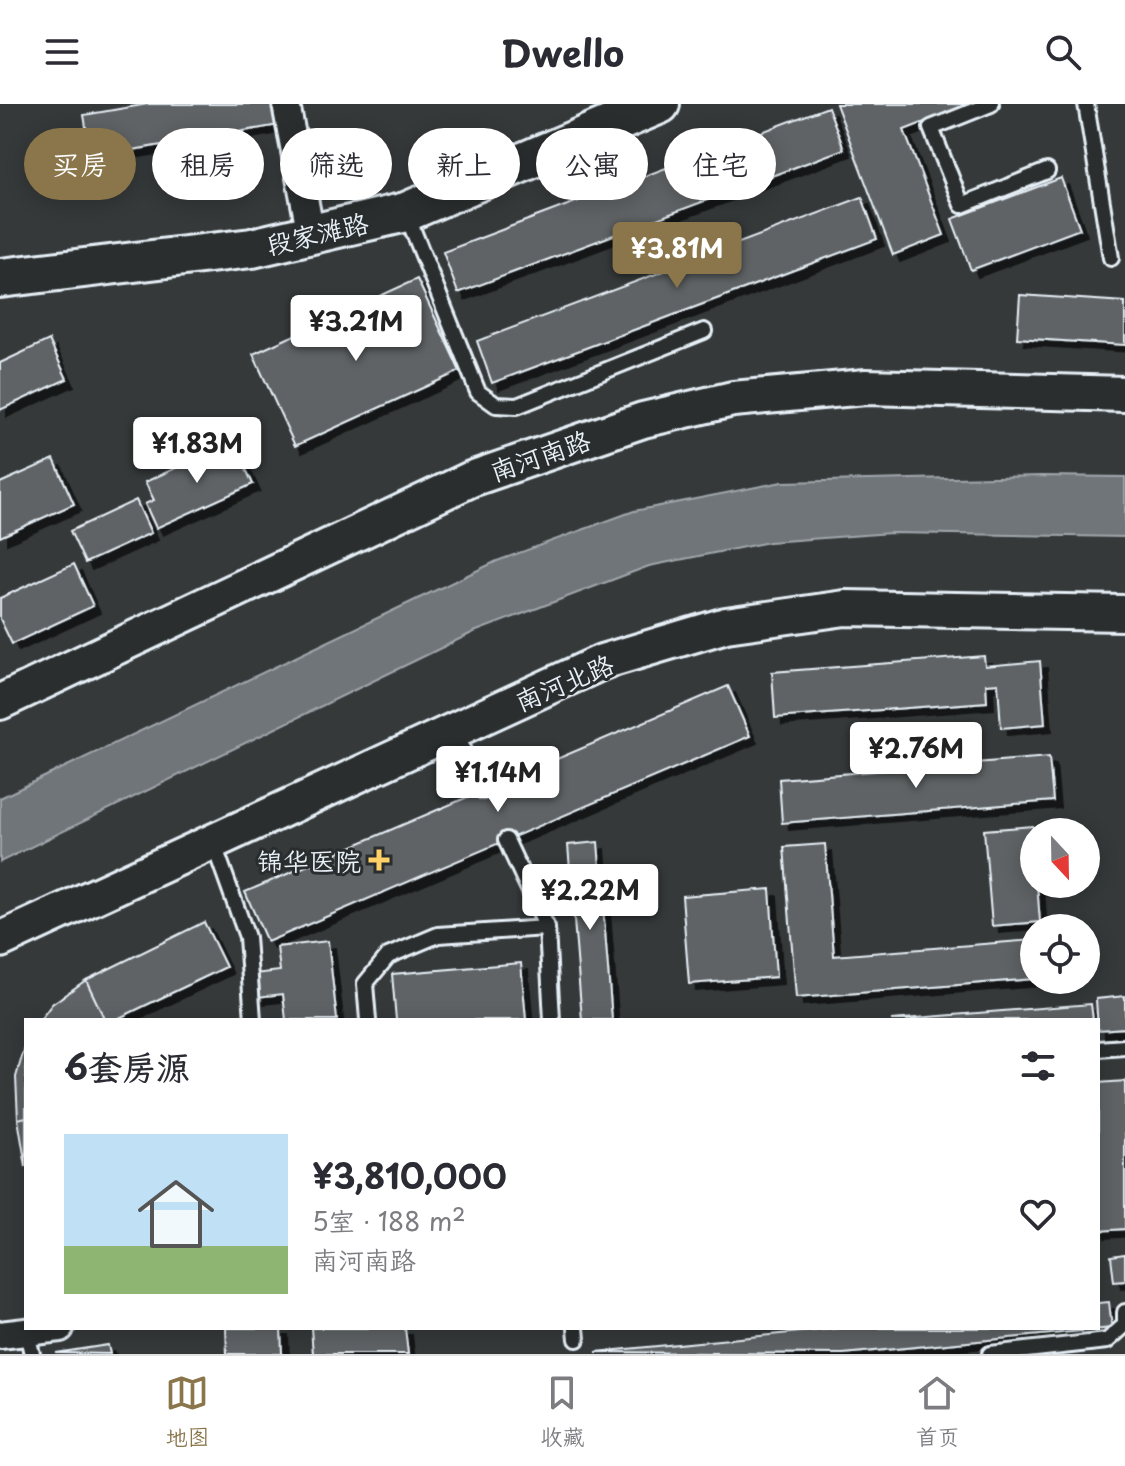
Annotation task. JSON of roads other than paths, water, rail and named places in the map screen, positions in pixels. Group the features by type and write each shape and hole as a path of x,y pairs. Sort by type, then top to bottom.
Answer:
{"main road":[{"name":"段家滩路","path":"0,278 252,248 406,212 660,104"}],"street":[{"path":"286,104 311,235"},
{"name":"南河南路","path":"0,702 471,479 643,420 733,399 866,387 1125,394"},
{"name":"南河北路","path":"0,940 602,662 726,625 845,608 1125,613"},
{"path":"0,1335 30,1344 56,1330"}],"lane":[{"path":"991,104 931,128 962,205 1047,171"},
{"path":"1086,104 1111,258"},
{"path":"406,212 478,392 496,405 517,406 704,331"},
{"path":"454,730 483,791"},
{"path":"506,840 547,928 552,1018"},
{"path":"213,842 247,937 253,1018"},
{"path":"368,1018 365,984 388,956 438,935 547,928"},
{"path":"1100,1049 1125,1047"},
{"path":"990,1354 1107,1341 1125,1326 1125,1312"}],"place":[{"name":"锦华医院","path":"379,860"}]}
